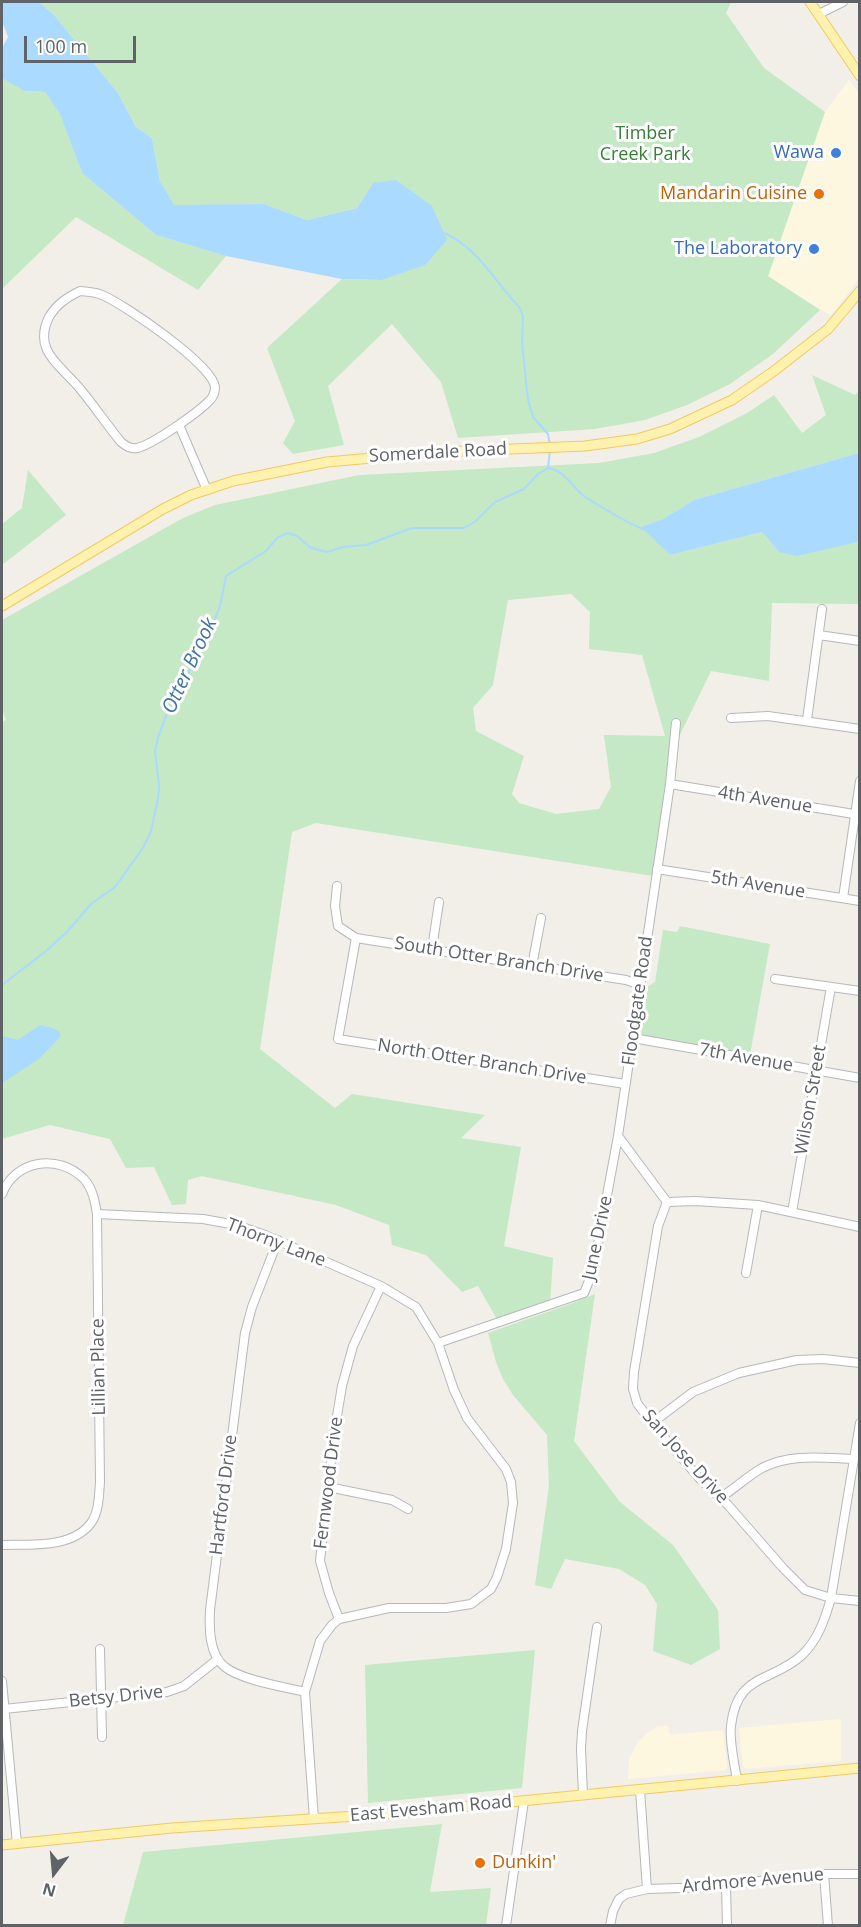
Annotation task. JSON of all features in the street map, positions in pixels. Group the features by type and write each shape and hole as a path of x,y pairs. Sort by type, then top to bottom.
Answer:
{"main road":[{"path":"810,2 860,76"},
{"name":"Somerdale Road","path":"2,606 163,509 191,495 233,481 327,462 439,452 585,446 637,439 670,429 732,400 808,346 841,315 860,291"},
{"name":"East Evesham Road","path":"2,1845 172,1828 314,1819 524,1801 860,1768"}],"street":[{"path":"819,14 843,2"},
{"path":"80,291 94,292 138,315 184,351 212,380 215,387 212,399 179,425 136,448 121,442 84,393 46,351 43,339 45,327 54,308 65,298 80,291"},
{"path":"179,425 207,490"},
{"path":"807,720 822,609"},
{"path":"819,635 860,641"},
{"path":"731,718 768,716 860,729"},
{"name":"Floodgate Road","path":"618,1136 670,784 676,723"},
{"path":"843,898 860,781"},
{"name":"4th Avenue","path":"670,784 857,814"},
{"name":"5th Avenue","path":"657,869 860,901"},
{"path":"337,886 335,906 338,926 356,938"},
{"path":"432,949 439,902"},
{"path":"532,966 541,918"},
{"name":"South Otter Branch Drive","path":"356,938 626,980 640,985"},
{"name":"North Otter Branch Drive","path":"356,938 338,1039 625,1084"},
{"path":"775,979 860,991"},
{"name":"Wilson Street","path":"792,1212 831,987"},
{"name":"7th Avenue","path":"633,1038 860,1078"},
{"path":"618,1136 667,1202 695,1201 758,1205 860,1227"},
{"name":"June Drive","path":"438,1343 584,1293 593,1271 618,1136"},
{"name":"Lillian Place","path":"2,1194 12,1175 26,1167 53,1163 78,1174 86,1181 93,1195 97,1214 100,1482 97,1511 91,1523 82,1531 65,1540 2,1545"},
{"name":"San Jose Drive","path":"667,1202 658,1226 634,1372 633,1389 637,1403 652,1424 700,1479 805,1590 831,1598 860,1601"},
{"path":"746,1273 758,1205"},
{"name":"Thorny Lane","path":"97,1214 203,1218 236,1225 278,1240 381,1286 416,1307 422,1316 438,1343 454,1390 467,1418 506,1469 511,1482 513,1503 506,1549 491,1589 471,1604 446,1608 389,1608 339,1619"},
{"name":"Hartford Drive","path":"218,1659 209,1631 210,1610 244,1333 278,1240"},
{"name":"Fernwood Drive","path":"339,1619 320,1561 328,1487 342,1386 353,1346 381,1286"},
{"path":"652,1424 693,1392 739,1373 797,1360 823,1359 860,1363"},
{"path":"736,1781 731,1729 737,1704 743,1692 762,1677 794,1662 803,1655 814,1642 825,1621 831,1598 859,1426"},
{"path":"720,1498 761,1469 779,1461 798,1458 854,1459"},
{"path":"328,1487 392,1500 408,1509"},
{"path":"314,1819 305,1692 320,1641 339,1619"},
{"path":"583,1795 580,1749 597,1627"},
{"path":"100,1649 102,1737"},
{"path":"218,1659 224,1667 236,1674 305,1692"},
{"name":"Betsy Drive","path":"4,1709 167,1692 184,1686 218,1659"},
{"path":"2,1681 17,1844"},
{"path":"640,1790 646,1889"},
{"path":"506,1926 524,1801"},
{"path":"824,1874 828,1926"},
{"name":"Ardmore Avenue","path":"610,1926 619,1899 626,1894 646,1889 726,1885 824,1874 860,1874"},
{"path":"726,1885 727,1926"}],"shaded area":[{"path":"849,80 859,93 859,278 830,315 768,277 825,112"},
{"path":"841,1719 841,1761 746,1769 743,1766 739,1728"},
{"path":"657,1726 668,1726 670,1735 723,1730 727,1768 628,1779 629,1759 639,1740"}],"green space":[{"name":"Timber Creek Park","path":"39,2 731,2 726,13 764,68 825,112 768,276 820,310 773,354 730,384 687,405 645,420 595,429 458,438 441,382 392,324 328,386 344,445 293,454 283,443 295,421 267,348 342,279 381,280 373,183 357,208 307,220 264,204 174,206 160,181 152,138 136,127 118,93 54,15"},
{"path":"2,76 25,91 45,92 60,113 82,173 156,235 226,256 198,290 76,217 2,289"},
{"path":"812,375 855,395 859,391 859,453 694,500 663,519 642,527 670,555 762,532 779,552 859,541 859,604 772,603 769,681 711,671 677,741 659,877 316,823 292,832 260,1049 335,1108 352,1094 485,1115 461,1138 521,1147 504,1246 553,1258 550,1305 498,1321 478,1286 462,1292 426,1255 392,1245 389,1225 336,1205 202,1176 188,1180 186,1204 172,1205 154,1167 126,1168 110,1139 50,1125 2,1139 2,722 6,720 2,709 2,620 183,518 215,505 359,475 599,463 654,453 699,437 747,413 774,395 802,433 826,415","holes":["571,594 590,612 589,649 642,655 665,736 604,735 611,787 599,809 556,814 519,803 512,794 524,756 476,731 473,708 493,685 508,600"]},
{"path":"28,470 66,515 2,565 2,524 22,508"},
{"path":"680,926 770,944 750,1055 641,1036 647,987 655,982 663,930 677,932"},
{"path":"595,1294 574,1441 620,1502 673,1545 718,1610 720,1649 691,1665 653,1651 657,1604 645,1585 619,1569 565,1559 551,1589 535,1585 549,1486 547,1435 513,1395 503,1379 488,1333"},
{"path":"535,1650 522,1788 368,1803 365,1665"},
{"path":"442,1824 430,1892 491,1888 486,1925 123,1925 143,1852"}],"water":[{"path":"2,2 39,2 54,15 118,93 136,127 152,138 160,181 174,205 264,204 307,220 357,208 373,183 396,180 432,206 447,240 425,265 381,280 342,279 226,256 156,235 82,173 60,114 45,92 25,91 2,78 2,48 8,37 2,21"},
{"path":"859,453 860,541 797,556 779,552 762,532 670,555 641,527 663,519 694,500"},
{"path":"40,1025 60,1032 60,1037 39,1059 2,1083 2,1036 18,1040"}],"waterway":[{"path":"442,232 476,256 520,308 523,317 522,343 528,400 533,417 548,434 550,445"},
{"path":"548,468 550,450"},
{"path":"548,468 563,475 591,501 645,530"},
{"name":"Otter Brook","path":"2,985 46,951 66,933 91,904 115,887 143,848 151,831 158,799 159,785 155,751 158,738 168,710 183,689 195,656 210,632 220,606 226,576 266,551 278,537 288,533 297,536 311,548 327,552 343,547 366,545 412,528 464,528 476,521 495,502 524,489 538,474 548,468"}],"place":[{"name":"Wawa","path":"836,153"},
{"name":"Mandarin Cuisine","path":"819,194"},
{"name":"The Laboratory","path":"814,249"},
{"name":"Dunkin'","path":"480,1863"}]}
